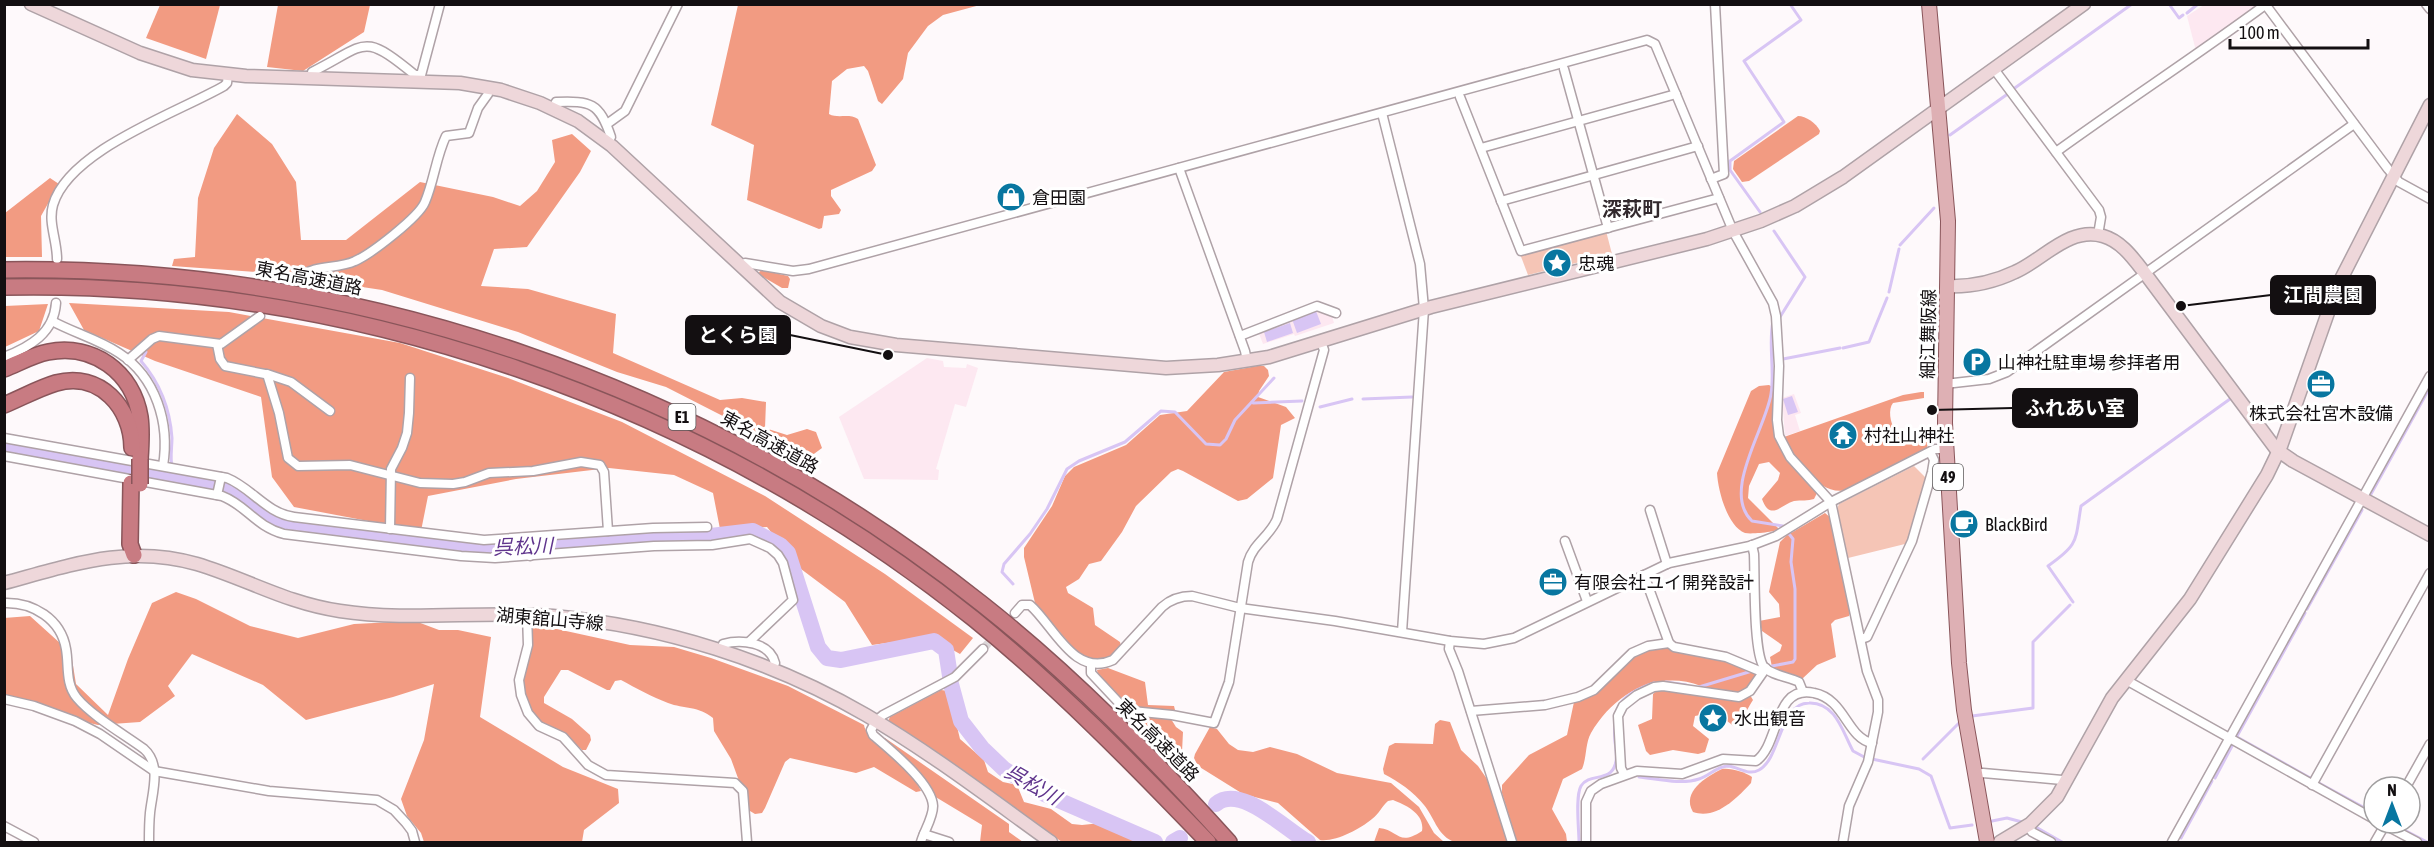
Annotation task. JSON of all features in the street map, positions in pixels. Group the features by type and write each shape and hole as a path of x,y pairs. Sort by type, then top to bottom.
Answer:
{"highway":[{"name":"東名高速道路","path":"4,270 181,278 255,287 376,311 473,337 549,362 616,387 675,414 740,447 814,489 881,531 983,604 1090,700 1156,765 1229,843"},
{"name":"東名高速道路","path":"4,287 134,291 252,303 323,316 468,352 544,378 668,429 734,462 807,503 872,544 973,618 1071,704 1208,843"},
{"path":"4,293 51,287"},
{"path":"4,369 41,354 61,350 80,352 108,363 121,375 135,399 140,417 136,458 138,545 134,555"},
{"path":"4,405 65,382 82,382 99,387 113,397 124,412 131,429 136,458"}],"main road":[{"name":"細江舞阪線","path":"1929,4 1947,215 1946,449 1961,687 1987,843"}],"street":[{"path":"31,4 157,59 192,70 228,75 312,78 420,78 490,87 521,95 553,108 607,142 780,302 807,319 835,332 873,342 1158,367 1201,367 1247,361 1321,342 1424,309 1733,231 1778,214 1827,187 2084,4"},
{"path":"420,78 440,4"},
{"path":"607,124 625,111 678,4"},
{"path":"1711,179 1724,174 1715,4"},
{"path":"2426,4 2430,9"},
{"path":"2056,152 2265,5 2393,176 2399,182 2430,199"},
{"path":"741,267 745,263 793,271 809,269 1647,40 1654,44 1733,231 1775,309 1779,366 1777,420 1779,436 1791,457 1831,502 1860,639 1878,700 1878,712 1866,769 1849,806 1843,843"},
{"path":"312,78 312,72 358,47 368,45 387,52 420,78"},
{"path":"1564,69 1608,228"},
{"path":"1994,69 2099,210 2101,217 2098,235"},
{"path":"57,259 52,213 55,199 70,175 84,163 135,132 224,86 228,75"},
{"path":"299,278 316,268 346,265 362,258 420,211 427,200 446,136 469,133 478,108 490,87"},
{"path":"1481,148 1676,94"},
{"path":"1460,97 1521,251 1719,198"},
{"path":"553,108 556,102 586,102 598,109 607,124 611,137 607,142"},
{"path":"2001,843 2028,826 2049,807 2067,782 2112,698 2190,599 2267,474 2279,451 2332,296 2430,105"},
{"path":"1382,112 1419,264 1424,309 1402,632"},
{"path":"1945,384 1989,379 2001,375 2354,124"},
{"path":"1501,201 1698,146"},
{"path":"1179,168 1247,361"},
{"path":"1947,286 1965,286 2005,276 2026,267 2067,240 2082,235 2098,235 2118,243 2145,272 2279,451 2430,535"},
{"path":"4,357 38,339 52,321 56,303"},
{"path":"1240,336 1317,306 1336,313"},
{"path":"128,360 152,339 159,336 217,344 226,341 260,316"},
{"path":"52,321 110,347 128,360 149,383 158,402 164,432 163,466"},
{"path":"1091,664 1091,673 1121,705 1130,710 1137,713 1172,715 1214,723 1228,682 1250,556 1272,529 1277,519 1324,350 1321,342"},
{"path":"217,344 220,359 225,366 281,378 301,387 330,411"},
{"path":"267,374 280,417 286,452 292,463 305,467 350,465 420,483 459,483 489,473 526,472 576,462 592,462 600,465 604,472 608,531"},
{"path":"2172,843 2430,376"},
{"path":"390,529 390,475 406,433 410,414 410,378"},
{"path":"4,438 221,478 241,485 267,507 282,515 390,529 474,539 529,539 608,531 707,527"},
{"path":"1015,613 1022,605 1030,605 1077,658 1091,664 1113,660 1162,607 1176,598 1192,596 1240,608 1450,641 1484,644 1504,641 1667,564 1752,545 1787,530 1831,502 1930,452 1946,449"},
{"path":"1860,639 1867,637 1912,541 1932,472 1934,460 1930,452"},
{"path":"4,456 218,493 231,500 263,526 284,534 472,557 756,541 774,551 781,559 793,600 749,642"},
{"path":"218,493 221,478"},
{"path":"1650,510 1667,564"},
{"path":"529,539 530,554"},
{"path":"1565,541 1587,601"},
{"path":"1752,545 1756,624 1764,670"},
{"name":"湖東舘山寺線","path":"4,583 95,559 134,555 182,560 287,599 340,611 386,615 526,614 614,624 664,635 721,651 772,669 829,695 918,748 1051,843"},
{"path":"2312,785 2430,573"},
{"path":"1644,574 1669,643 1674,647 1726,657 1799,682 1803,692"},
{"path":"4,603 32,607 54,624 64,640 72,691 84,704 148,753 154,771 149,817 149,843"},
{"path":"526,614 528,645 520,672 519,688 532,720 539,726 563,737 588,765 606,776 735,783 743,791 747,843"},
{"path":"1450,641 1449,649 1512,843"},
{"path":"721,651 723,644 749,642 771,654 775,663 772,669"},
{"path":"1471,711 1537,706 1578,697 1594,690 1632,653 1648,646 1669,643"},
{"path":"949,843 923,838 933,803 913,771 871,733 876,721 955,677 983,648"},
{"path":"1624,774 1618,722 1620,711 1629,701 1645,690 1663,686 1739,697 1750,691 1764,670"},
{"path":"2126,680 2362,812"},
{"path":"1586,843 1586,808 1588,796 1595,787 1624,774 1637,771 1682,774 1723,759 1756,761 1764,753 1785,704 1793,696 1803,692 1819,694 1835,703 1861,738 1872,743"},
{"path":"4,699 41,708 75,721 100,734 154,771 269,790 378,800 387,804 406,823 412,831 415,843"},
{"path":"1130,710 1129,713 1134,720"},
{"path":"2413,775 2430,744"},
{"path":"1975,774 2067,782"},
{"path":"4,826 34,843"},
{"path":"2028,826 2032,832 2051,843"},
{"path":"2403,835 2417,843"}],"shaded area":[{"path":"278,4 370,5 364,32 303,71 267,67"},
{"path":"738,4 980,5 943,15 928,26 908,53 903,79 882,104 878,101 868,71 864,66 847,69 832,81 829,114 858,119 876,165 872,171 831,190 831,196 841,210 839,214 824,216 822,228 819,229 747,200 754,145 711,125"},
{"path":"160,5 220,5 206,59 146,38"},
{"path":"2204,5 2258,5 2196,51 2187,16"},
{"path":"237,114 272,144 296,182 301,240 346,240 420,182 493,197 520,206 537,191 555,162 552,140 572,134 591,151 580,172 527,247 494,249 481,286 528,289 616,314 613,353 720,400 742,398 766,402 765,428 787,435 807,429 816,432 822,448 807,459 666,387 617,372 518,332 382,290 270,273 172,266 174,259 195,257 198,198 214,148"},
{"path":"1798,116 1813,123 1820,131 1819,134 1749,181 1742,182 1733,169 1734,161"},
{"path":"50,178 59,184 41,216 42,257 5,257 5,213"},
{"path":"1606,231 1612,254 1528,275 1520,254"},
{"path":"762,270 788,276 790,279 788,288 782,288 760,275 759,272"},
{"path":"69,303 229,312 400,343 508,378 622,422 765,496 885,574 973,638 960,654 930,637 872,645 845,602 801,569 767,527 720,529 713,493 674,475 609,468 516,479 428,496 421,531 294,507 272,477 261,397 155,361 84,330"},
{"path":"48,304 39,331 5,347 5,306"},
{"path":"1317,308 1331,313 1334,323 1263,344 1258,331"},
{"path":"1316,311 1321,324 1297,333 1292,319"},
{"path":"1290,323 1293,333 1267,342 1264,332"},
{"path":"927,358 943,361 944,367 966,368 967,364 978,368 966,407 955,404 936,469 939,470 938,480 864,479 839,417"},
{"path":"1264,366 1269,376 1259,391 1258,397 1286,407 1295,418 1281,425 1273,478 1247,499 1238,501 1183,471 1178,469 1171,472 1136,506 1122,532 1101,561 1089,564 1079,579 1066,587 1068,593 1093,608 1095,625 1120,642 1121,646 1111,657 1098,661 1085,658 1075,650 1035,603 1024,557 1024,548 1052,506 1065,476 1074,467 1126,445 1160,415 1187,411 1224,372"},
{"path":"1769,385 1774,388 1774,428 1817,493 1814,499 1794,501 1772,511 1765,506 1762,499 1778,480 1780,473 1769,462 1759,464 1749,486 1748,498 1779,529 1745,533 1733,523 1728,515 1719,489 1717,473 1751,391 1759,386"},
{"path":"1924,392 1924,398 1893,403 1890,416 1895,429 1923,438 1928,443 1927,448 1847,490 1836,491 1817,482 1795,456 1784,437 1903,395"},
{"path":"1794,394 1801,413 1795,415 1800,431 1785,436 1782,398"},
{"path":"1792,396 1798,412 1788,415 1783,399"},
{"path":"1914,466 1928,480 1909,543 1848,558 1837,509 1839,504"},
{"path":"1825,513 1831,518 1850,613 1849,616 1835,620 1831,624 1836,657 1817,665 1802,679 1772,667 1770,657 1780,651 1782,645 1762,631 1759,621 1780,617 1779,604 1769,592 1780,542"},
{"path":"176,592 196,599 250,626 298,638 354,624 415,621 439,630 458,630 491,637 480,717 563,767 618,789 619,803 584,830 582,842 424,842 421,833 407,816 401,799 424,740 434,684 306,720 263,685 192,654 168,686 175,696 140,722 98,725 5,703 4,618 30,616 71,653 76,684 108,715 128,659 152,603"},
{"path":"534,624 630,645 674,647 788,686 864,725 873,739 916,781 921,791 916,792 874,767 856,773 790,758 785,762 762,813 755,814 750,811 731,759 714,731 713,718 708,714 662,701 621,680 615,681 610,690 607,690 568,670 561,670 544,697 544,703 572,719 590,735 591,740 586,750 582,750 565,734 541,723 531,711 522,687 531,652 531,626"},
{"path":"1667,647 1726,660 1755,672 1756,676 1748,688 1736,694 1714,691 1684,682 1668,681 1638,688 1624,697 1600,719 1591,733 1582,769 1563,779 1552,809 1566,834 1567,842 1517,842 1502,793 1502,785 1529,755 1567,735 1574,702 1641,651"},
{"path":"1108,668 1145,682 1148,705 1174,706 1175,710 1149,711 1139,709 1123,700 1098,675 1097,670"},
{"path":"941,690 948,691 960,739 984,760 988,772 1003,782 1017,785 1024,802 1051,809 1072,824 1101,823 1145,842 1062,842 888,721 890,717"},
{"path":"1658,690 1750,695 1753,700 1735,727 1715,712 1695,716 1693,726 1709,739 1705,752 1698,754 1673,750 1650,755 1646,751 1638,725 1652,719 1653,694"},
{"path":"1141,717 1171,719 1183,732 1182,752 1176,752 1159,741 1139,721"},
{"path":"1440,720 1450,722 1461,750 1478,766 1487,779 1507,842 1471,844 1452,841 1443,834 1415,795 1384,774 1383,769 1389,746 1395,743 1433,744 1435,724"},
{"path":"1210,727 1217,729 1229,744 1238,750 1253,752 1270,747 1297,754 1337,773 1391,783 1419,807 1434,833 1444,842 1374,842 1379,828 1403,838 1414,836 1422,831 1418,815 1393,800 1388,801 1374,817 1354,831 1333,839 1320,840 1278,803 1243,794 1198,766 1194,758 1195,754"},
{"path":"885,738 1009,824 1009,832 1023,842 980,842 982,825 934,796 910,762"},
{"path":"1722,769 1749,775 1752,777 1751,783 1733,801 1718,810 1702,814 1693,812 1690,798 1697,786"}],"waterway":[{"path":"1760,212 1730,170 1730,161 1784,122 1744,61 1801,20 1790,4"},
{"path":"2012,90 2132,4"},
{"path":"2169,4 2179,18 2183,15"},
{"path":"2187,13 2198,4"},
{"path":"1950,135 2009,93"},
{"path":"1900,245 1934,208"},
{"path":"1774,231 1805,277 1780,317"},
{"path":"1889,292 1899,249"},
{"path":"1843,348 1869,342 1887,298"},
{"path":"1772,666 1793,662 1795,659 1795,589 1791,562 1793,539 1783,526 1752,521 1744,509 1741,494 1748,459 1771,394 1773,321"},
{"path":"1783,359 1840,348"},
{"path":"146,352 141,361 159,387 169,417 172,466"},
{"path":"1013,584 1002,572 1004,564 1030,534 1047,509 1067,469 1079,461 1125,442 1161,411 1175,412 1206,444 1220,445 1226,439 1235,420 1274,378"},
{"path":"2371,494 2430,387"},
{"path":"1363,399 1412,397"},
{"path":"1320,407 1352,399"},
{"path":"2073,602 2048,566 2074,541 2081,506 2230,399"},
{"path":"1253,403 1302,401"},
{"name":"呉松川","path":"4,447 224,487 277,522 286,525 484,549 664,536 711,536 753,531 780,545 788,553 818,647 827,658 841,660 934,641 946,650 950,676"},
{"name":"呉松川","path":"170,477 171,473"},
{"path":"2307,609 2362,510"},
{"path":"1972,716 2033,708 2033,642 2070,605"},
{"path":"2236,738 2305,613"},
{"path":"1699,687 1752,671"},
{"path":"1666,682 1686,685"},
{"path":"1579,842 1578,805 1581,786 1589,780 1609,774 1612,770 1616,759 1615,720 1620,704 1633,692 1654,683"},
{"name":"呉松川","path":"951,684 961,721 982,748 1004,769 1042,793 1155,842"},
{"path":"1639,777 1685,782 1699,779 1724,766 1755,772 1766,764 1792,712 1799,705 1809,703 1818,704 1832,713 1853,751 1866,758"},
{"path":"1923,759 1959,723"},
{"path":"2237,737 2312,779"},
{"path":"2215,778 2232,746"},
{"path":"1872,759 1919,769 1931,776 1950,828 1972,825"},
{"path":"2181,838 2212,781"},
{"path":"2317,782 2362,806"},
{"name":"呉松川","path":"1216,804 1226,799 1237,799 1250,804 1308,842"},
{"path":"2040,822 2056,806"},
{"path":"1992,821 2007,818 2022,822"},
{"path":"2034,826 2062,842"},
{"path":"2414,835 2427,842"},
{"name":"呉松川","path":"1173,842 1180,838"}],"tunnel":[{"path":"269,307 299,278"},
{"path":"983,649 1015,613"}],"place":[{"name":"倉田園","path":"1011,197"},
{"name":"忠魂","path":"1557,263"},
{"name":"江間農園","path":"2181,306"},
{"name":"とくら園","path":"888,355"},
{"name":"山神社駐車場 参拝者用","path":"1977,362"},
{"name":"株式会社宮木設備","path":"2321,384"},
{"name":"ふれあい室","path":"1932,410"},
{"name":"村社山神社","path":"1843,435"},
{"name":"BlackBird","path":"1964,524"},
{"name":"有限会社ユイ開発設計","path":"1553,582"},
{"name":"水出観音","path":"1713,718"}],"district":[{"name":"深萩町","path":"1632,208"}]}
